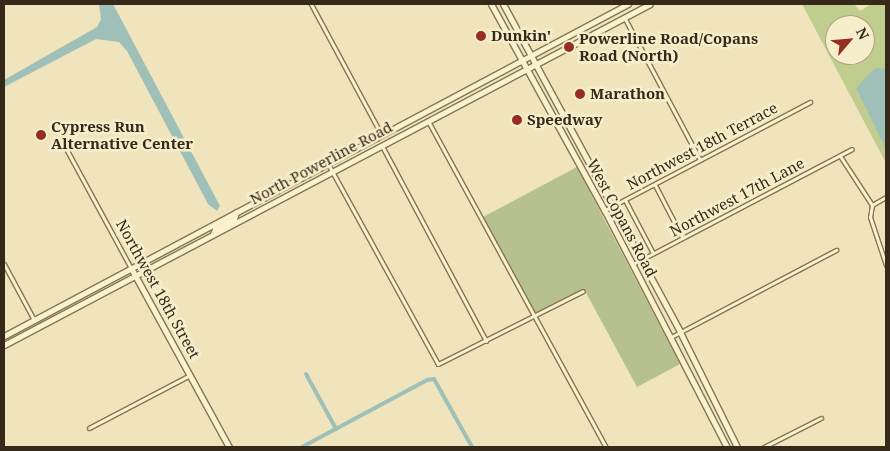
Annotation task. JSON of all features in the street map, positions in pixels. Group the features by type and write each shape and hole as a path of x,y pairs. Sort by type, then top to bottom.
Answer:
{"main road":[{"name":"West Copans Road","path":"492,4 605,210 727,447"},
{"name":"West Copans Road","path":"503,4 680,332 737,447"},
{"name":"North Powerline Road","path":"4,336 628,4"},
{"name":"North Powerline Road","path":"4,345 650,4"},
{"path":"419,126 424,112"},
{"path":"212,234 215,229 234,219 236,212"},
{"name":"Northwest 18th Street","path":"131,268 229,447"},
{"path":"37,328 44,315"},
{"path":"27,333 34,320"}],"street":[{"path":"312,4 381,134"},
{"path":"624,17 700,160"},
{"name":"Northwest 18th Terrace","path":"605,210 810,102"},
{"path":"428,121 606,447"},
{"name":"Northwest 18th Street","path":"63,143 131,268"},
{"path":"382,145 486,341"},
{"name":"Northwest 17th Lane","path":"633,264 852,149"},
{"path":"840,156 872,205 870,217 886,266"},
{"path":"328,163 438,364 583,291"},
{"path":"655,185 682,238"},
{"path":"872,205 886,197"},
{"path":"625,200 653,253"},
{"path":"671,337 836,250"},
{"path":"4,264 34,320"},
{"path":"89,428 191,375"},
{"path":"764,447 821,418"}],"green space":[{"path":"802,4 854,4 860,11 871,4 886,4 886,163 834,65 875,65 875,15 825,15 825,48"},
{"path":"577,167 680,364 637,387 584,289 535,315 483,217"}],"water":[{"path":"99,4 113,4 220,206 217,211 208,204 127,51 119,42 96,39 4,87 4,80 97,27 101,19"},
{"path":"875,68 886,69 886,149 856,88"}],"waterway":[{"path":"306,374 336,429"},
{"path":"302,447 427,380 434,379 472,447"}],"place":[{"name":"Dunkin'","path":"481,36"},
{"name":"Powerline Road/Copans Road (North)","path":"569,47"},
{"name":"Marathon","path":"580,94"},
{"name":"Speedway","path":"517,120"},
{"name":"Cypress Run Alternative Center","path":"41,135"}]}
